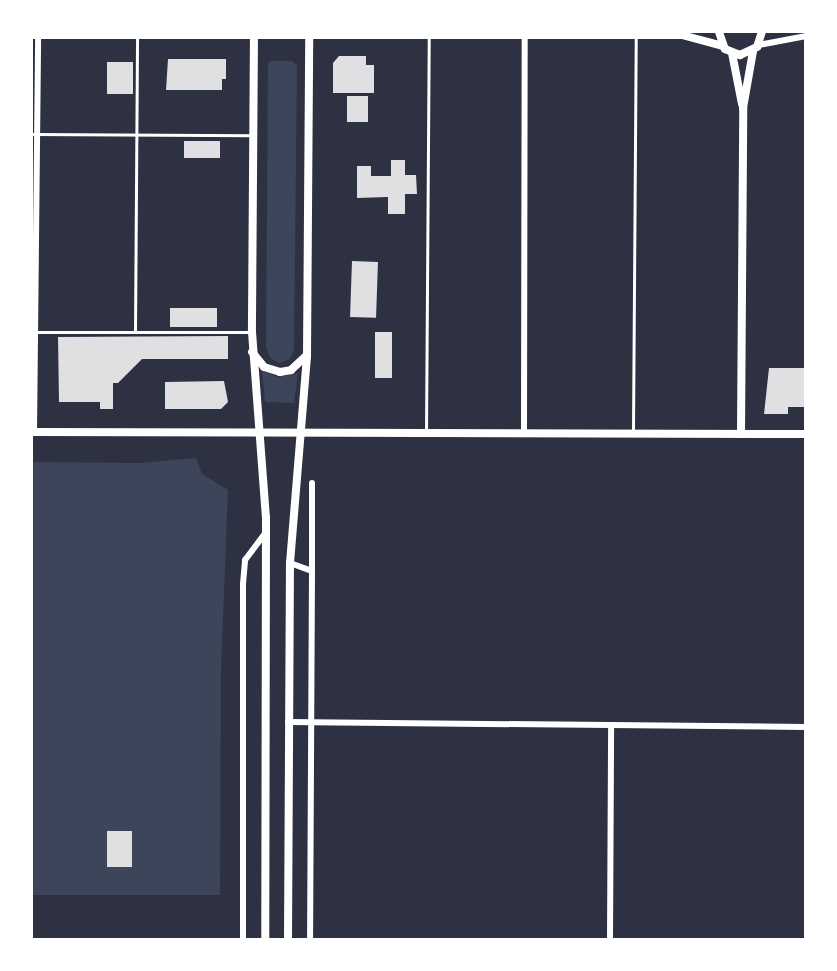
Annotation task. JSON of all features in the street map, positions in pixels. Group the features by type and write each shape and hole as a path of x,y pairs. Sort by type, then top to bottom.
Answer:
{"main road":[{"path":"288,939 290,563 298,431 307,356 309,33"},
{"path":"254,34 252,352 266,532 265,939"},
{"path":"252,352 264,366 280,372 297,367 307,356"}],"street":[{"path":"682,35 694,32"},
{"path":"719,32 723,45"},
{"path":"743,108 756,48 762,32"},
{"path":"795,32 806,35"},
{"path":"741,434 743,108 732,53 723,45 682,35 636,34 525,36 419,33 35,35 33,432 298,431 524,433 633,433 741,434 806,434"},
{"path":"732,53 806,35"},
{"path":"524,433 525,36"},
{"path":"310,939 312,483"},
{"path":"243,939 243,584 245,560 266,532"},
{"path":"290,563 312,571"},
{"path":"288,722 806,727"},
{"path":"610,939 611,726"}],"lane":[{"path":"426,432 429,34"},
{"path":"633,433 636,34"},
{"path":"135,332 137,36"},
{"path":"34,134 252,135"},
{"path":"34,332 252,332"}],"shaded area":[{"path":"292,61 297,66 294,349 290,359 279,363 270,358 266,347 268,63"},
{"path":"262,371 279,377 298,373 294,403 265,402"},
{"path":"196,458 202,474 228,490 221,671 220,895 32,895 32,462 140,463"}],"building":[{"path":"339,56 366,56 366,65 374,65 374,93 333,93 333,63"},
{"path":"168,59 226,59 226,79 222,79 222,90 166,90"},
{"path":"107,62 133,62 133,94 107,94"},
{"path":"347,96 368,96 368,122 347,122"},
{"path":"184,141 220,141 220,158 184,158"},
{"path":"391,160 405,160 405,175 416,175 417,194 405,194 405,214 388,214 388,197 357,198 357,166 371,166 371,176 391,176"},
{"path":"352,261 378,262 376,318 350,317"},
{"path":"170,308 217,308 217,327 170,327"},
{"path":"375,332 392,332 392,378 375,378"},
{"path":"228,336 228,359 142,359 118,383 113,383 113,409 100,409 100,402 59,402 58,337"},
{"path":"769,368 804,368 804,407 788,407 788,414 764,414"},
{"path":"224,381 228,402 221,409 165,409 165,382"},
{"path":"107,831 132,831 132,867 107,867"}]}
